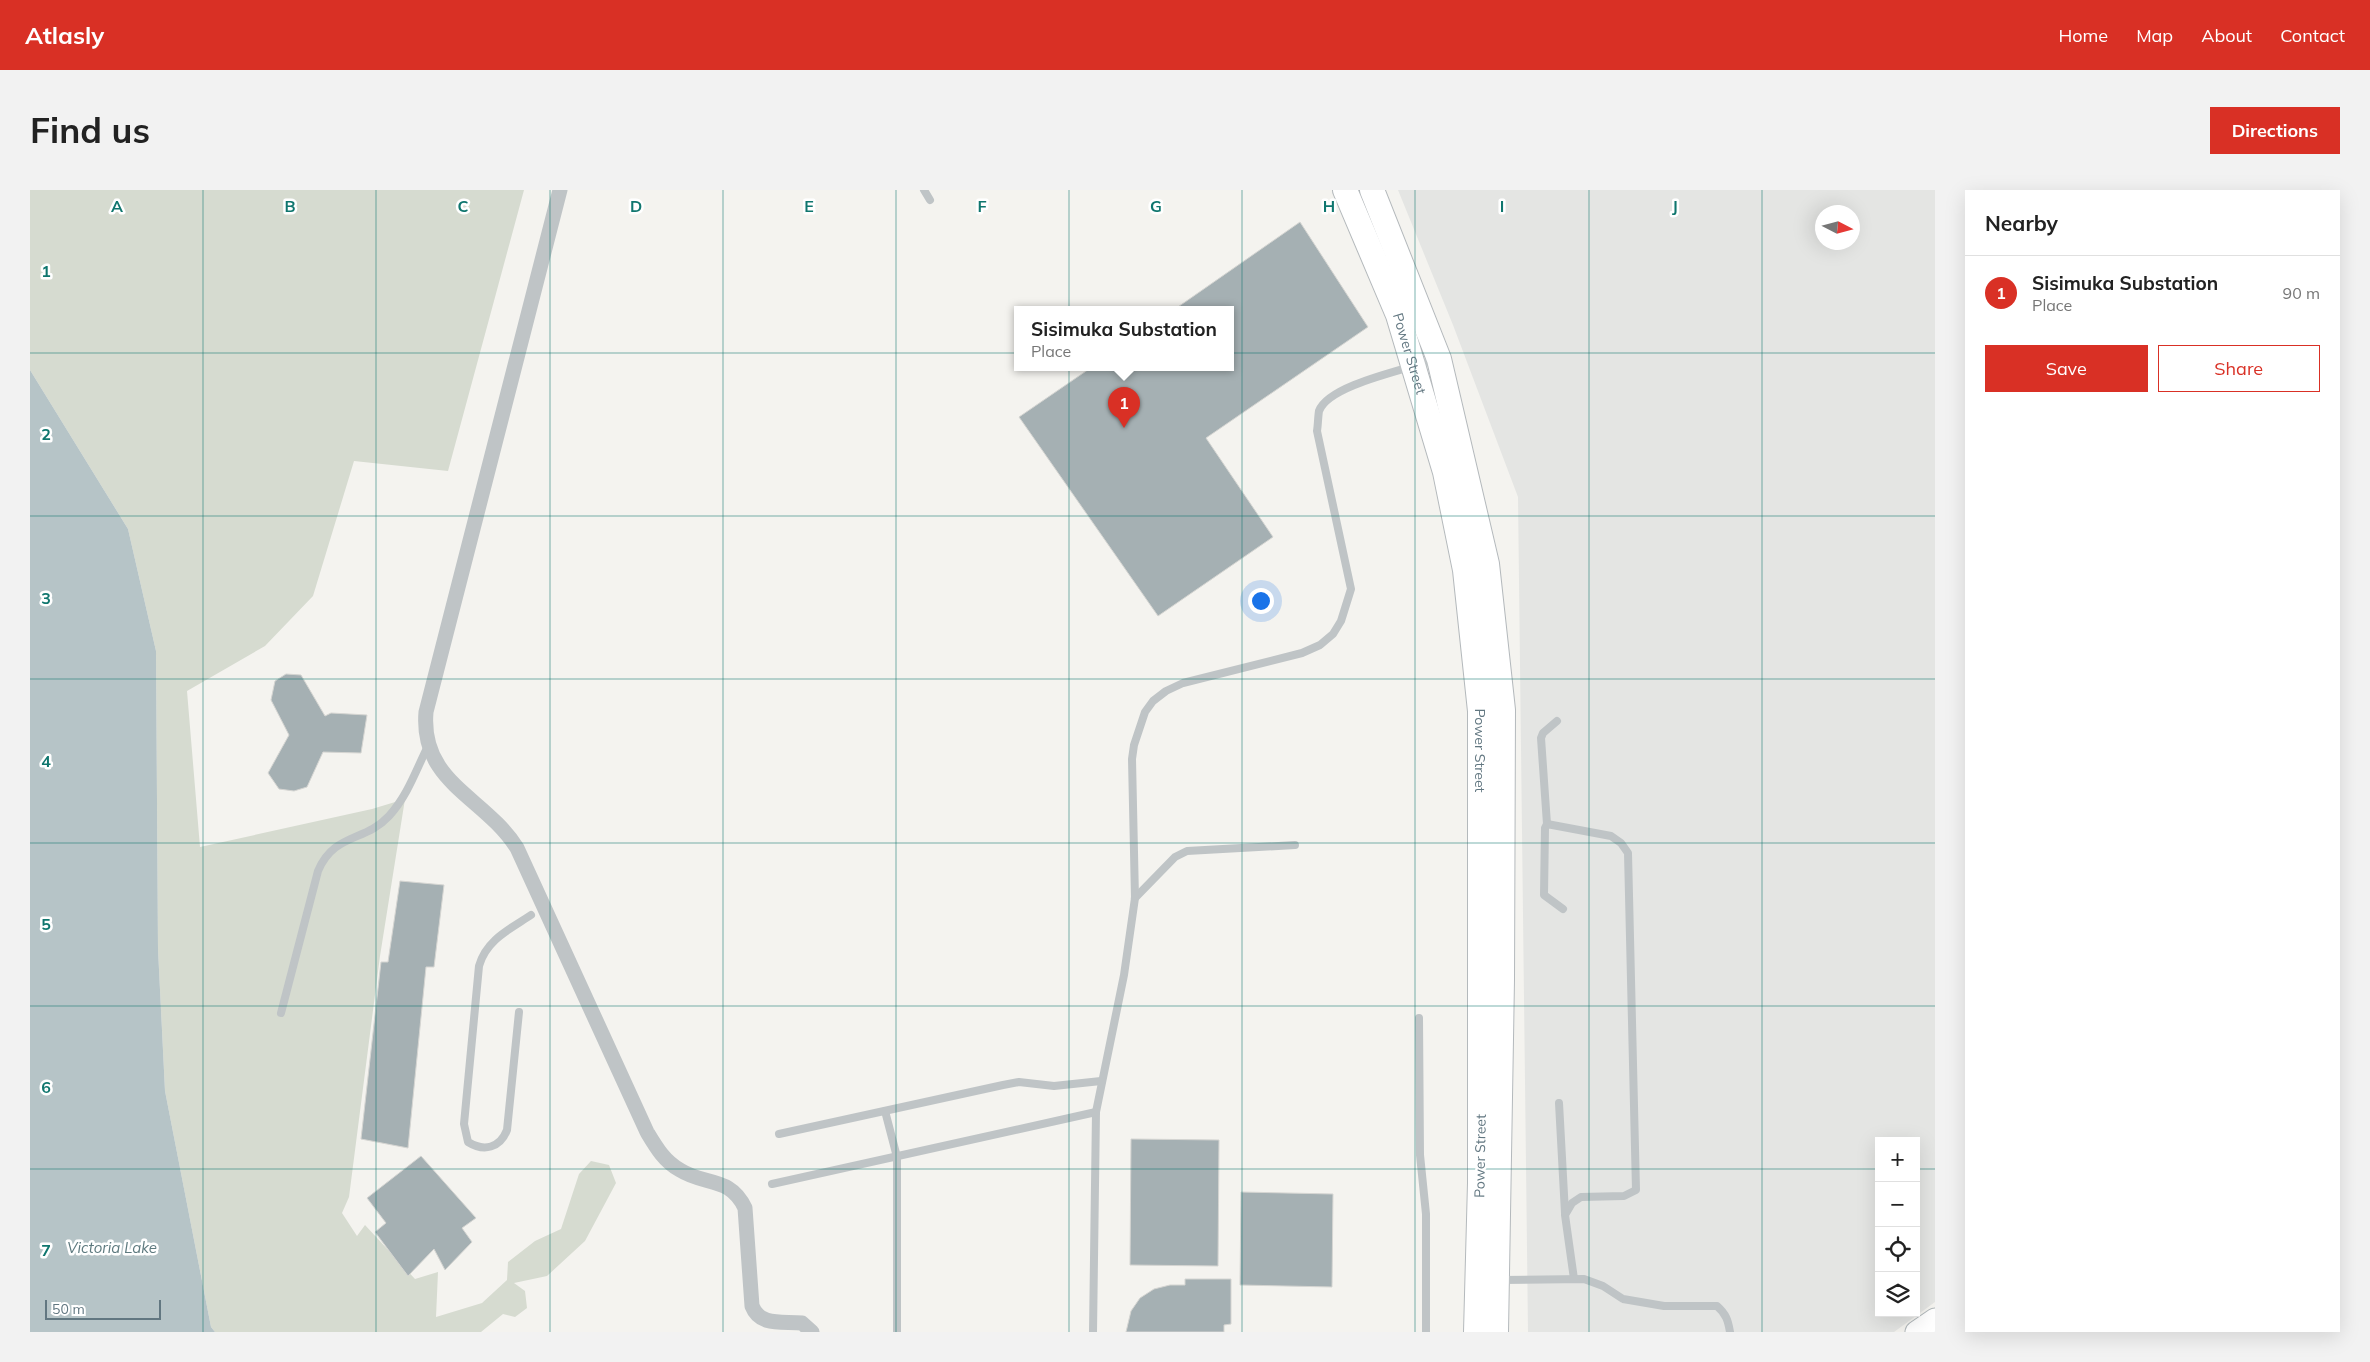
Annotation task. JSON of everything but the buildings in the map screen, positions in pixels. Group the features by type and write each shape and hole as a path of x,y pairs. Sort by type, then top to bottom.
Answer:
{"main road":[{"name":"Power Street","path":"1345,190 1398,314 1445,472 1476,567"},
{"name":"Power Street","path":"1372,190 1440,359 1503,710 1491,980 1487,1280 1496,1332"},
{"name":"Power Street","path":"1476,1332 1487,1280"},
{"path":"1916,1332 1935,1319"}],"street":[{"path":"560,190 426,712 425,727 428,746 439,768 498,823 517,848 643,1123 660,1152 681,1171 719,1183 731,1189 740,1197 745,1208 752,1306 755,1314 761,1320 771,1322 802,1323 812,1332"}],"lane":[{"path":"924,190 930,200"},
{"path":"1093,1332 1096,1112 1124,975 1135,898 1132,759 1134,745 1146,712 1153,701 1166,691 1184,683 1302,653 1320,644 1333,634 1341,621 1351,589 1318,431 1320,411 1331,396 1346,387 1440,359"},
{"path":"1557,721 1540,738 1548,824 1545,828 1544,895 1563,909"},
{"path":"281,1014 318,871 324,859 336,846 379,824 389,816 407,793 428,746"},
{"path":"1548,824 1611,836 1620,842 1628,853 1636,1190 1624,1196 1581,1197 1572,1202 1565,1215"},
{"path":"1135,898 1176,857 1187,851 1294,845"},
{"path":"518,1012 507,1130 503,1140 495,1146 485,1149 476,1147 468,1142 464,1124 479,966 482,954 496,938 531,915"},
{"path":"1419,1018 1420,1155 1426,1214 1426,1332"},
{"path":"779,1134 1019,1082 1054,1086 1102,1081"},
{"path":"1559,1103 1565,1215 1574,1280"},
{"path":"885,1111 897,1157 897,1332"},
{"path":"772,1184 1096,1112"},
{"path":"1487,1280 1584,1279 1603,1286 1623,1299 1664,1306 1717,1306 1728,1319 1730,1332"}],"shaded area":[{"path":"30,190 524,190 448,471 354,461 313,596 265,646 187,691 200,847 372,809 405,799 380,956 349,1197 342,1213 357,1236 365,1225 415,1279 438,1272 436,1317 482,1303 507,1280 508,1262 535,1241 561,1229 579,1174 591,1161 609,1165 616,1183 585,1241 547,1276 514,1283 525,1291 527,1308 515,1317 503,1314 481,1332 215,1332 211,1327 165,1091 158,949 156,651 128,529 30,370"},
{"path":"1398,190 1935,190 1935,1302 1920,1313 1920,1137 1875,1137 1875,1317 1914,1317 1894,1332 1528,1332 1518,497 1453,325"}],"water":[{"name":"Victoria Lake","path":"30,370 128,529 156,651 158,949 165,1091 211,1327 215,1332 30,1332"}],"place":[{"name":"Sisimuka Substation","path":"1124,428"}]}
